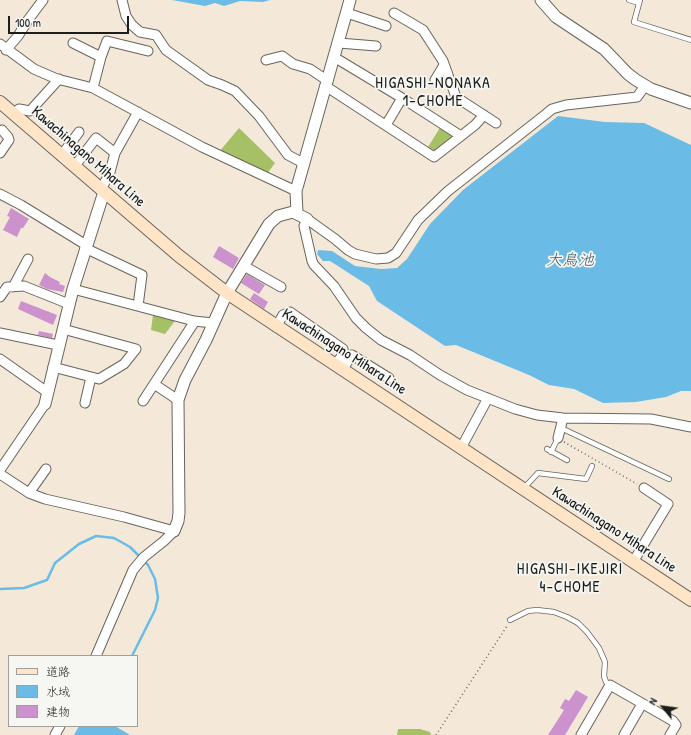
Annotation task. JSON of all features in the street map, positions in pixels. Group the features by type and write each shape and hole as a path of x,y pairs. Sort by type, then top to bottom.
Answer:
{"main road":[{"name":"Kawachinagano Mihara Line","path":"0,102 179,256 227,293 276,327 691,600"}],"street":[{"path":"43,0 18,36 2,48 34,69 59,79 93,88 202,147 296,191"},
{"path":"122,0 126,16 132,26 140,32 156,35 166,50 208,80 235,91 260,116 288,155 303,163"},
{"path":"350,0 296,191 312,261 334,286 356,318 381,340 410,355 440,375 467,390 515,409 537,415 563,418 657,420 691,427"},
{"path":"541,0 556,17 604,49 628,74 645,86 691,103"},
{"path":"347,13 386,26"},
{"path":"394,13 423,30 443,61 456,98 496,123"},
{"path":"93,88 107,41 148,51"},
{"path":"339,42 376,46"},
{"path":"73,43 101,57"},
{"path":"266,60 282,56 288,66 310,69 327,84 434,157 476,125 484,115"},
{"path":"334,56 461,136"},
{"path":"436,80 444,65"},
{"path":"13,114 19,109 30,112 59,79"},
{"path":"96,655 133,570 144,557 174,531 179,512 178,400 185,380 227,293 261,235 273,219 293,212 302,216 355,254 376,259 388,258 396,253 418,220 448,191 552,109 566,105 637,97 645,86"},
{"path":"386,125 402,98"},
{"path":"0,470 45,404 58,345 73,289 115,153 138,112"},
{"path":"0,153 9,140 2,130"},
{"path":"61,156 79,132"},
{"path":"74,167 96,138 115,153"},
{"path":"0,194 21,205 86,247 142,275 138,306"},
{"path":"0,297 28,259"},
{"path":"244,266 281,287"},
{"path":"7,286 24,286 69,304"},
{"path":"73,289 196,321 213,322"},
{"path":"276,327 283,315 290,312 343,349 339,368"},
{"path":"143,401 196,321"},
{"path":"53,367 99,379 124,364 136,349 63,329"},
{"path":"0,333 58,345"},
{"path":"339,368 352,355 389,378"},
{"path":"0,359 48,392"},
{"path":"85,403 91,377"},
{"path":"154,384 178,400"},
{"path":"461,448 488,398"},
{"path":"558,438 563,418"},
{"path":"29,493 46,469"},
{"path":"0,474 29,493 72,506 124,517 174,531"},
{"path":"634,562 668,504 644,488"},
{"path":"581,735 610,685 673,721 676,725 670,735"},
{"path":"624,735 642,704"}],"lane":[{"path":"629,0 640,1 634,22 691,40"},
{"path":"560,428 669,479"},
{"path":"558,438 549,450 567,460"},
{"path":"523,489 538,473 586,479 592,466"},
{"path":"510,620 528,611 537,610 554,612 578,623 599,648 605,662 604,676 606,682 610,685"}],"path":[{"path":"558,438 644,488"},
{"path":"436,735 510,620"}],"green space":[{"path":"441,126 452,134 452,138 435,151 428,147"},
{"path":"239,128 275,163 267,174 219,152"},
{"path":"153,315 178,317 165,334 151,330"},
{"path":"398,729 420,729 430,732 431,735 397,735"}],"water":[{"path":"172,0 270,0 263,2 240,1 224,6 215,3 205,6"},
{"name":"大鳥池","path":"558,116 605,122 644,123 691,145 691,391 681,391 666,397 636,402 603,403 574,389 549,385 529,375 456,345 445,346 377,301 369,286 330,261 323,261 317,254 318,250 332,251 355,266 381,269 397,268 407,259 430,224 463,190"},
{"path":"78,727 117,727 130,735 74,735"}],"building":[{"path":"11,208 29,219 23,228 21,228 17,237 3,230 10,217 7,216"},
{"path":"219,246 239,258 233,269 213,257"},
{"path":"45,273 60,282 59,284 65,286 63,292 47,289 39,285"},
{"path":"247,274 265,285 259,294 241,283"},
{"path":"254,293 268,302 264,309 250,299"},
{"path":"21,301 57,315 53,325 18,309"},
{"path":"39,331 53,334 52,338 38,335"},
{"path":"576,690 588,697 565,735 548,735 564,710 560,708 565,699 569,701"}],"waterway":[{"path":"0,589 24,588 47,580 55,563 79,544 96,536 114,538 130,547 148,565 155,579 158,598 155,610 132,655"}],"district":[{"name":"HIGASHI-NONAKA 1-CHOME","path":"433,93"},
{"name":"HIGASHI-IKEJIRI 4-CHOME","path":"570,579"}]}
